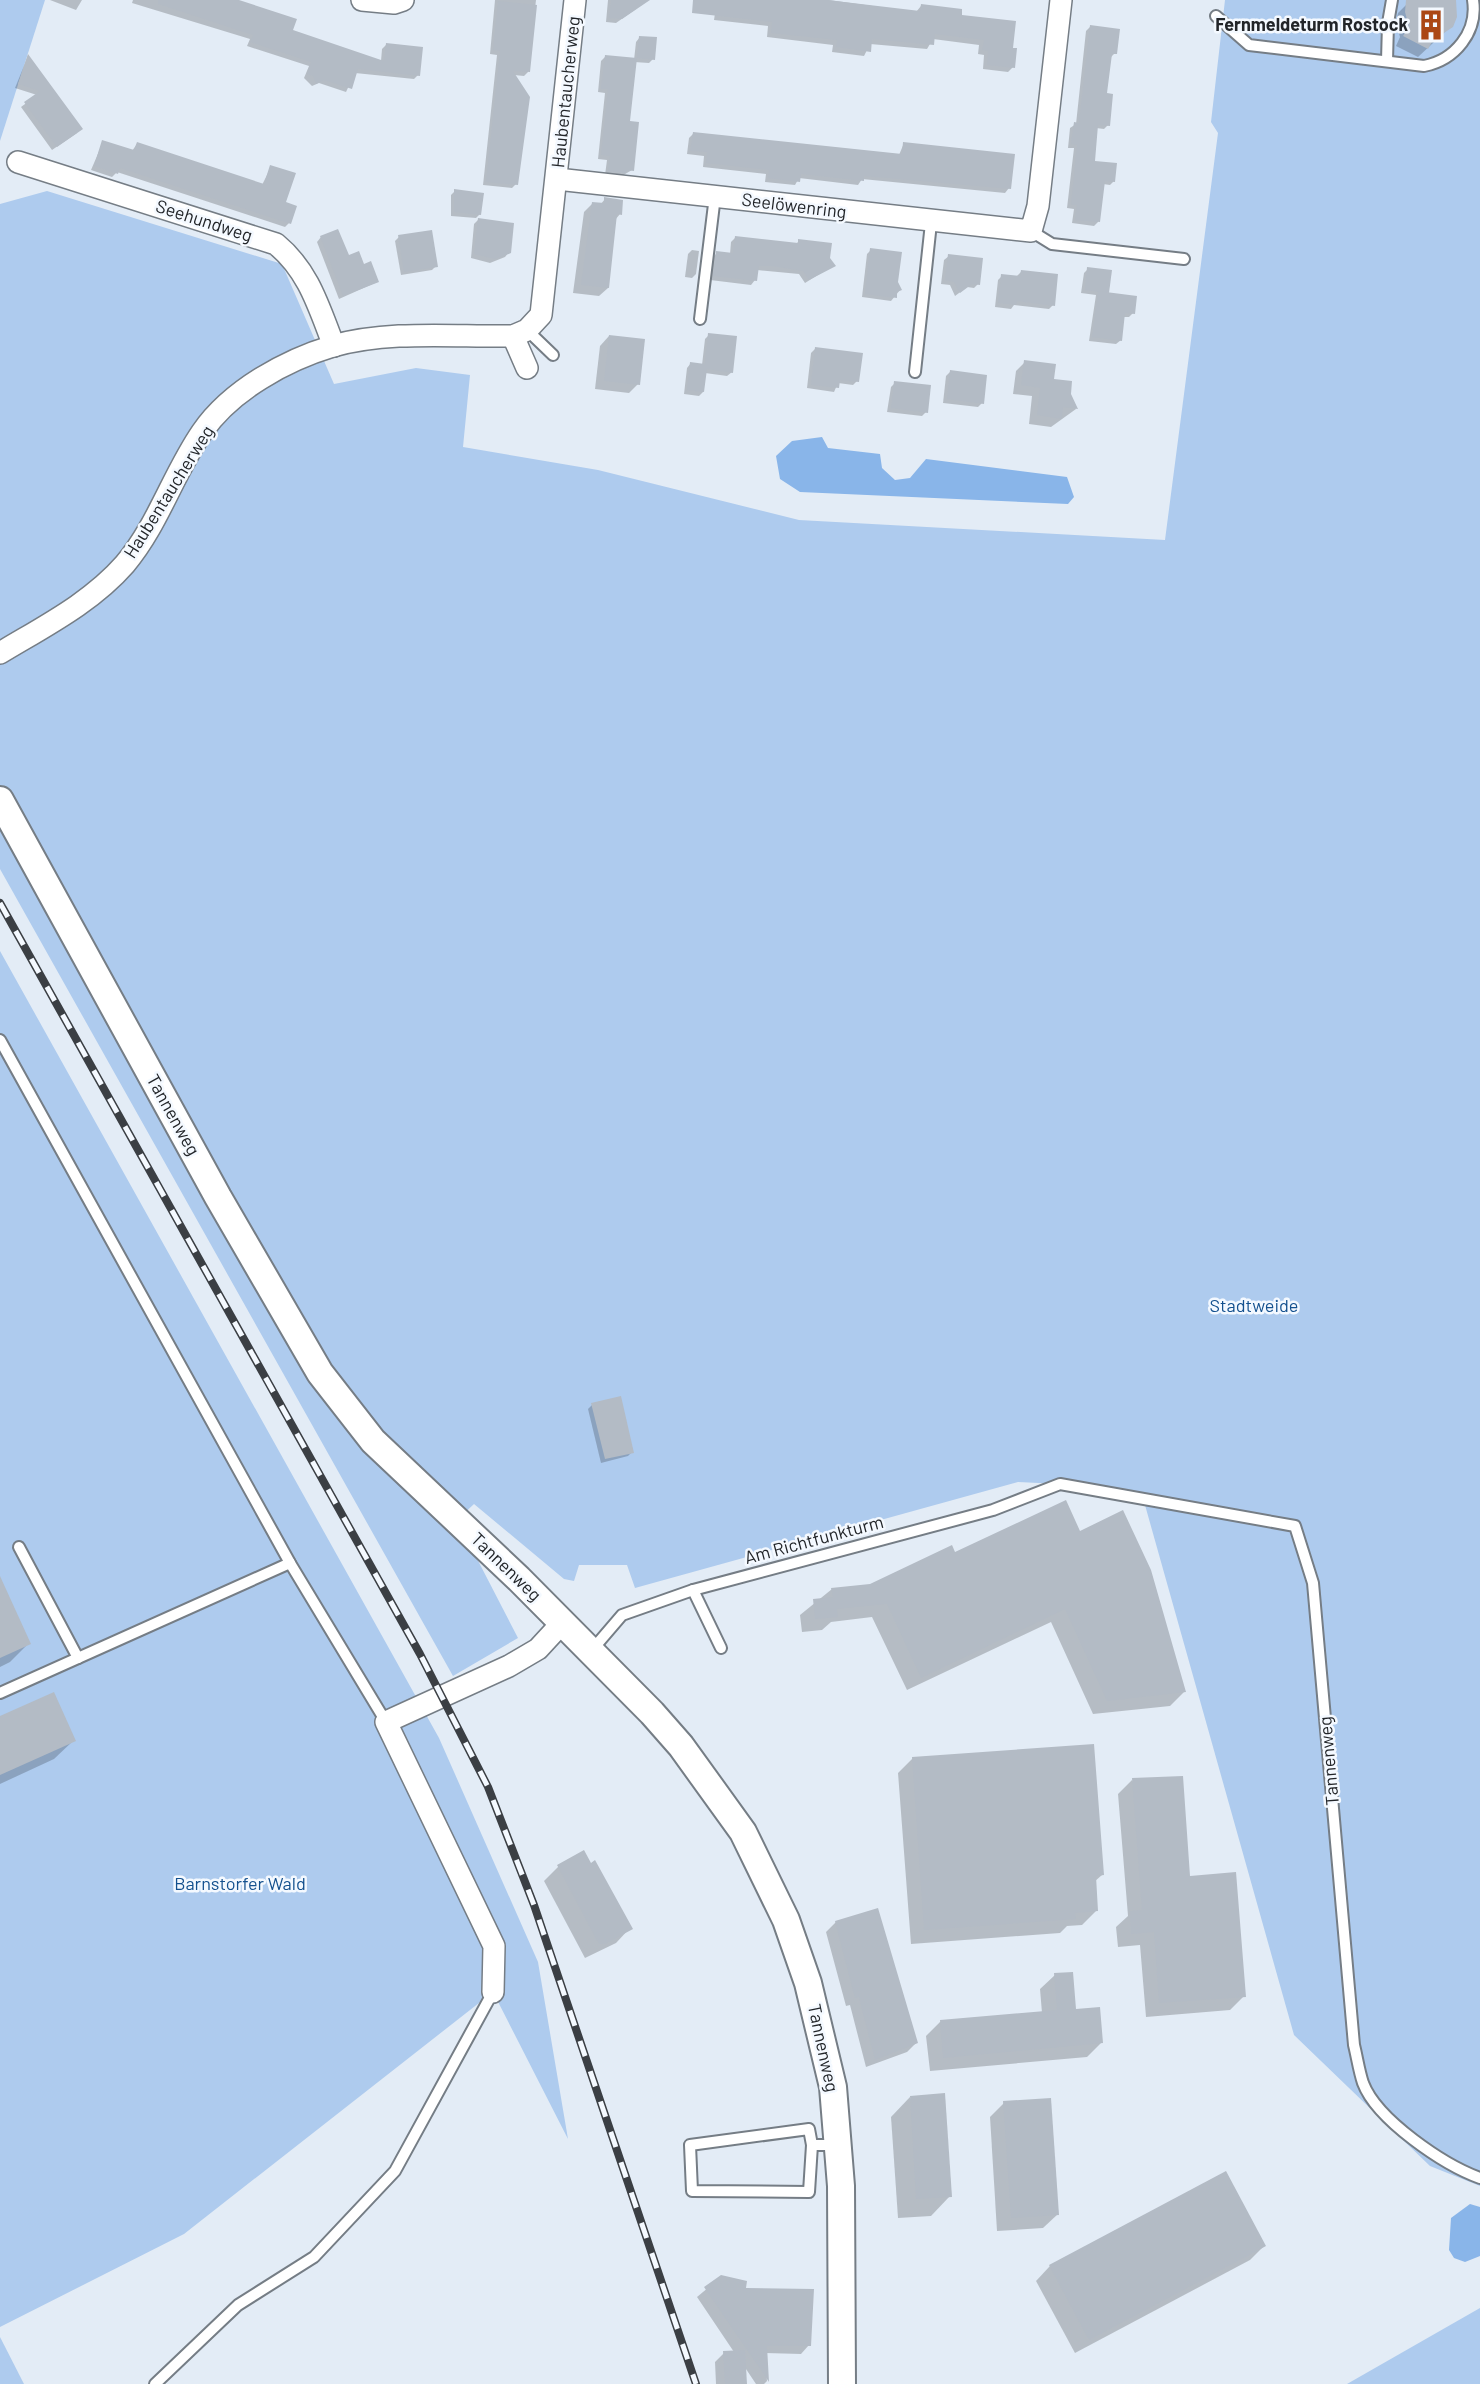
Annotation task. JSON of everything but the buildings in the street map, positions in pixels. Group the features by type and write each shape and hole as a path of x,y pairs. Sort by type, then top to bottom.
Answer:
{"street":[{"path":"362,0 394,3 403,0"},
{"name":"Haubentaucherweg","path":"0,653 92,597 124,565 149,531 202,431 260,379 334,346 382,337 520,333 541,315 575,0"},
{"path":"1031,231 1038,206 1061,0"},
{"name":"Seehundweg","path":"18,162 276,244 293,258 309,281 334,346"},
{"name":"Seelöwenring","path":"557,179 931,223 1031,231"},
{"path":"520,333 527,368"},
{"name":"Tannenweg","path":"0,800 218,1197 320,1373 373,1441 591,1650 689,1755 743,1832 786,1920 812,1997 833,2087 840,2145 842,2384"},
{"path":"493,1992 494,1946 386,1722 509,1666 538,1649 562,1623"}],"lane":[{"path":"1388,61 1388,23 1392,0"},
{"path":"1216,16 1249,44 1424,66 1440,63 1453,54 1470,29 1475,13 1473,0"},
{"path":"700,319 715,197"},
{"path":"915,372 931,223"},
{"name":"Seelöwenring","path":"1031,231 1052,244 1184,258"},
{"path":"520,333 553,355"},
{"path":"0,1040 290,1563 386,1722"},
{"name":"Am Richtfunkturm","path":"591,1650 622,1615 693,1590 993,1510 1060,1484"},
{"name":"Tannenweg","path":"1060,1484 1295,1525 1313,1583 1354,2045 1363,2085 1391,2122 1463,2172 1480,2178"},
{"path":"19,1547 78,1658"},
{"path":"0,1693 290,1563"},
{"path":"693,1590 721,1648"},
{"path":"155,2384 238,2305 314,2257 395,2171 493,1992"},
{"path":"809,2129 812,2145 809,2192 692,2191 690,2145 809,2129"},
{"path":"812,2145 840,2145"}],"green space":[{"path":"0,0 45,0 0,141"},
{"name":"Stadtweide","path":"1225,0 1480,0 1480,2186 1430,2166 1294,2035 1145,1505 1060,1484 1018,1482 635,1588 627,1565 579,1565 574,1581 564,1579 474,1504 457,1520 518,1638 453,1676 0,869 0,204 47,191 282,264 334,384 416,368 470,375 463,447 598,470 799,520 1165,540 1218,133 1211,122"},
{"name":"Barnstorfer Wald","path":"0,951 439,1738 538,1962 568,2139 493,1992 184,2234 0,2327"},
{"path":"1480,2308 1480,2384 1347,2384"},
{"path":"0,2337 24,2384 0,2384"}],"shaded area":[{"path":"822,437 828,448 880,454 882,468 895,480 910,478 926,459 1067,477 1074,497 1068,504 800,492 780,479 776,456 792,441"},
{"path":"1470,2204 1480,2207 1480,2256 1465,2262 1454,2258 1449,2250 1451,2218"}],"railway":[{"path":"0,903 420,1654 488,1787 534,1905 696,2384"}],"place":[{"name":"Fernmeldeturm Rostock","path":"1431,25"}]}
